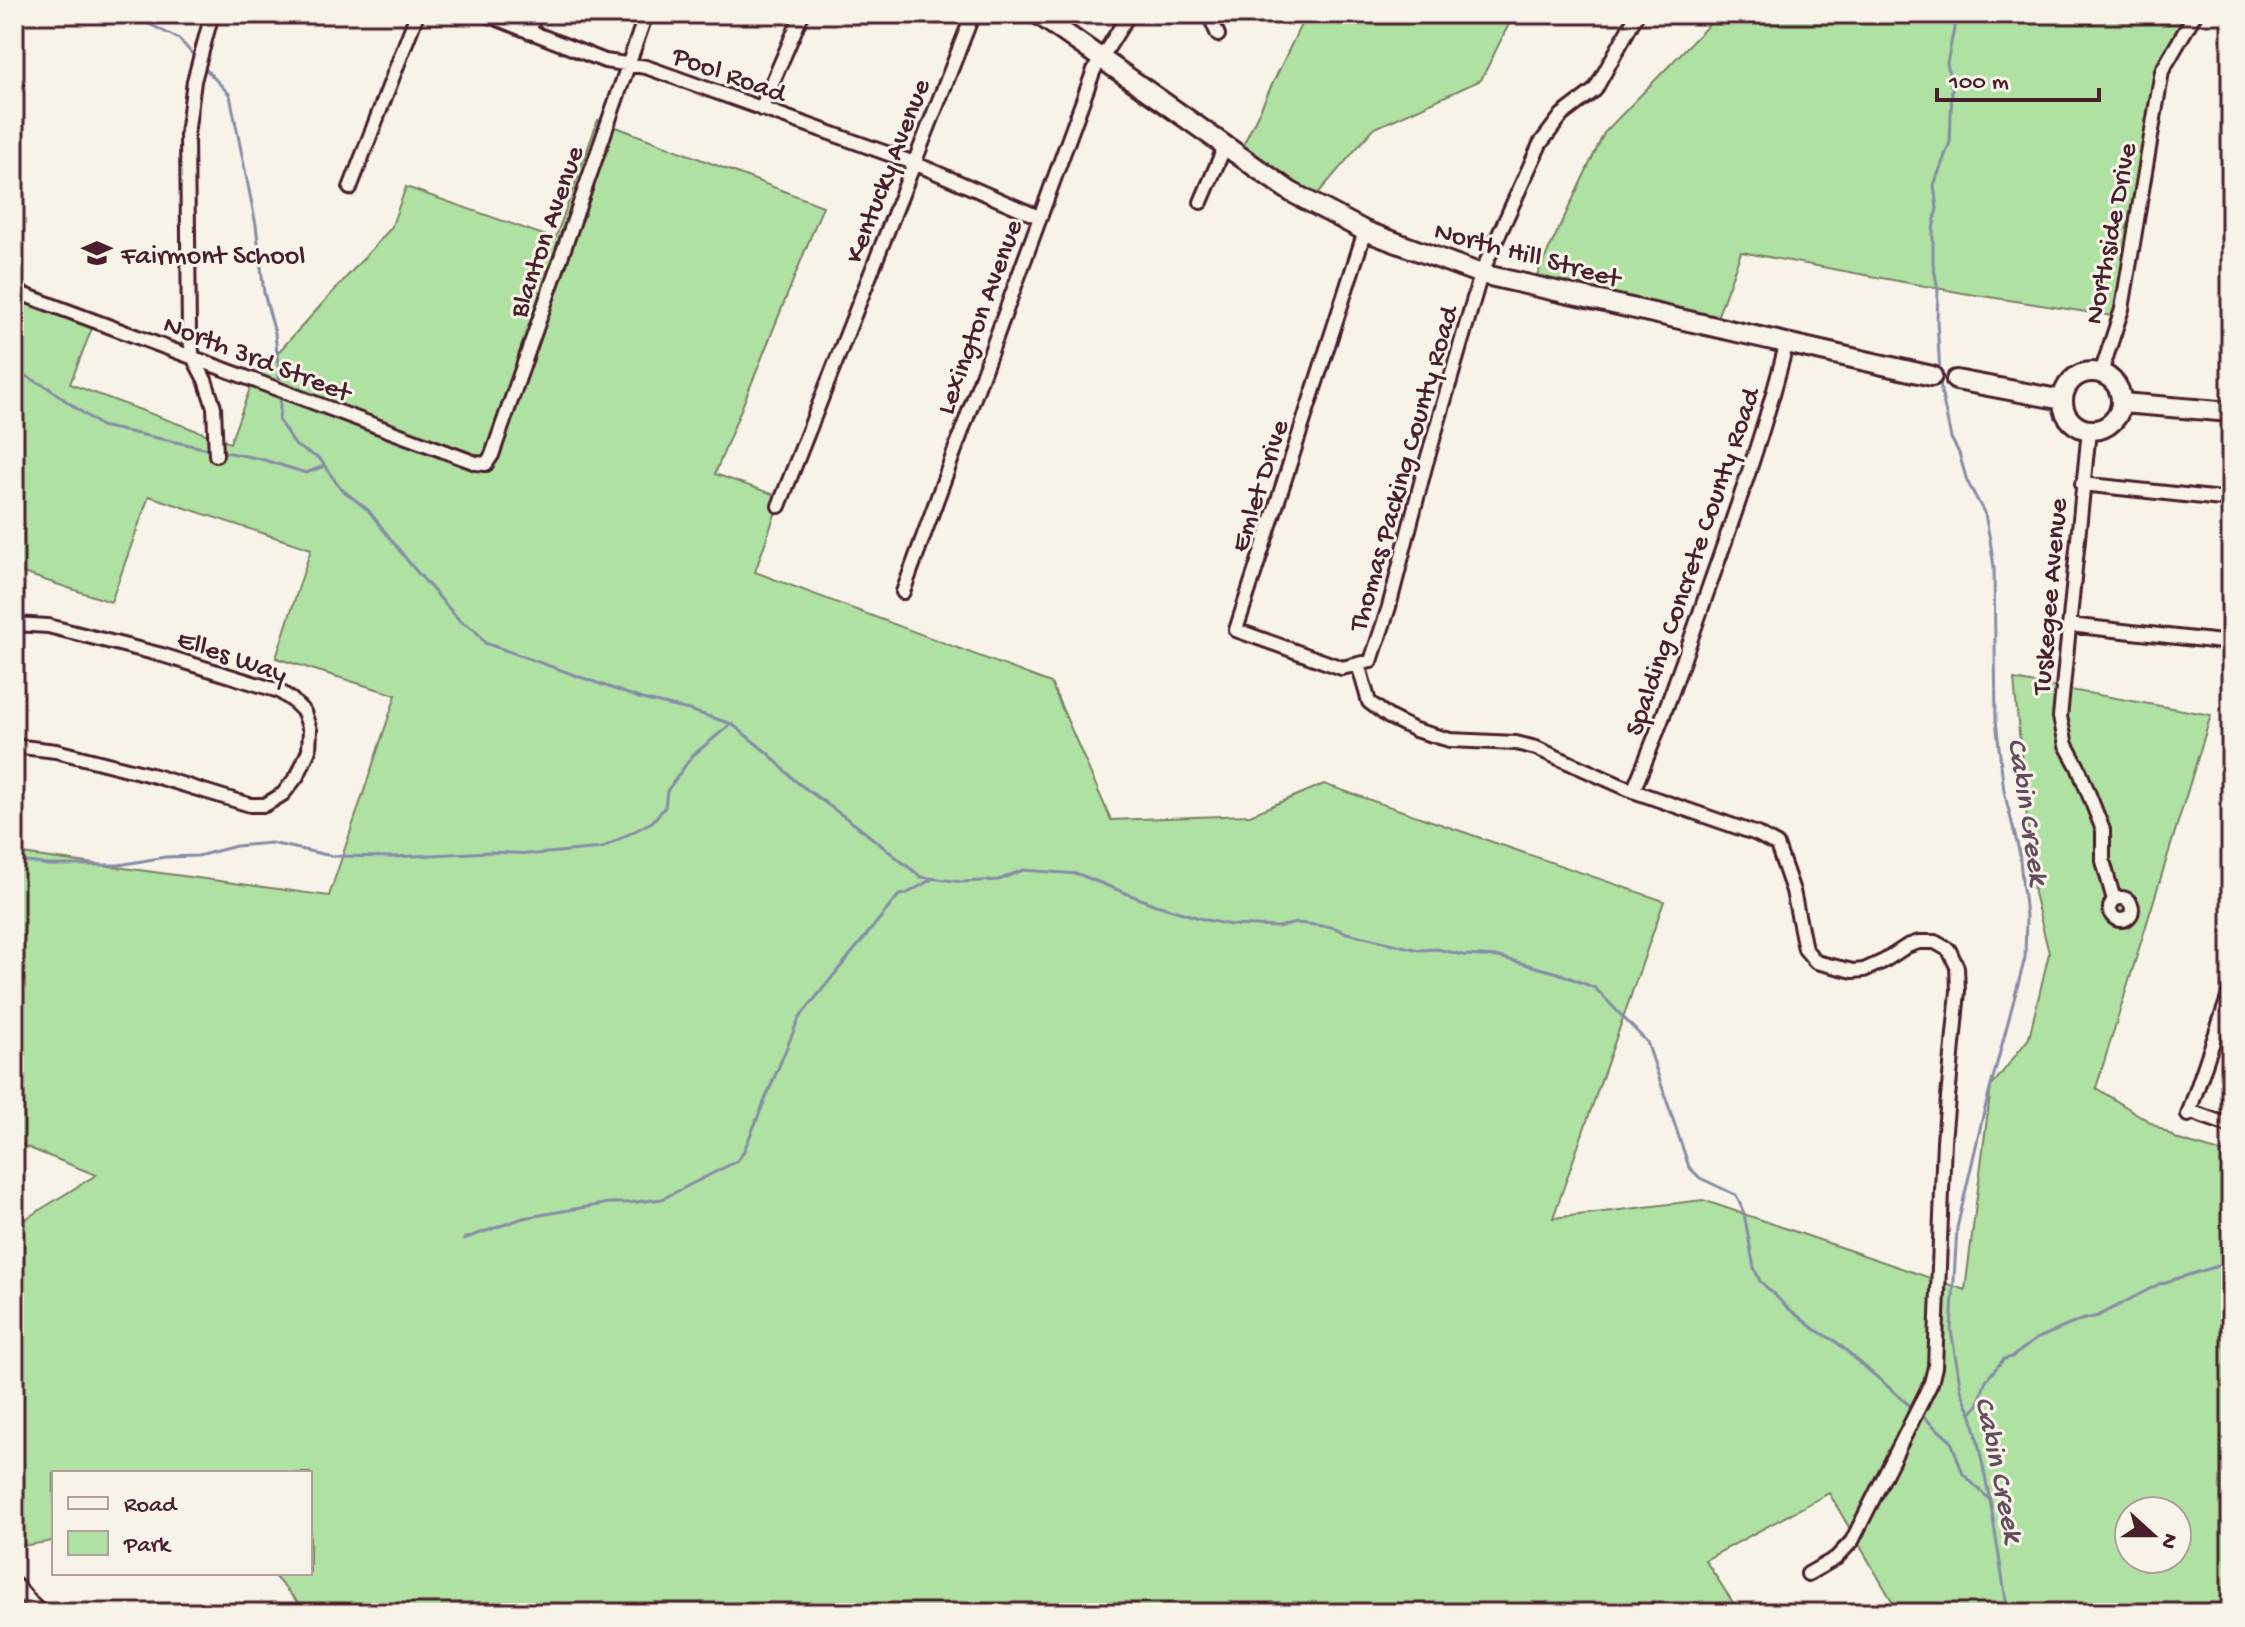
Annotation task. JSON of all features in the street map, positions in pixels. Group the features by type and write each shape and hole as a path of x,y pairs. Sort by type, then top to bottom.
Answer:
{"street":[{"path":"212,14 194,81 187,135 189,334 193,357 214,407 216,455"},
{"path":"350,188 417,14"},
{"name":"Pool Road","path":"485,14 605,61 646,67 914,163 1039,217"},
{"path":"529,32 535,14"},
{"name":"Blanton Avenue","path":"486,464 492,455 646,14"},
{"path":"761,109 802,14"},
{"name":"Kentucky Avenue","path":"779,506 973,14"},
{"name":"North Hill Street","path":"1038,14 1291,192 1365,231 1481,274 1786,345 2063,400"},
{"name":"Lexington Avenue","path":"903,592 1100,58 1129,14"},
{"path":"1209,14 1218,35"},
{"path":"1481,274 1540,144 1562,115 1595,90 1637,14"},
{"name":"Northside Drive","path":"2101,373 2122,309 2162,71 2195,14"},
{"path":"1201,202 1225,146"},
{"name":"Emlet Drive","path":"1358,664 1342,668 1236,630 1365,231"},
{"name":"Thomas Packing County Road","path":"1358,664 1371,661 1389,607 1425,467 1481,274"},
{"name":"North 3rd Street","path":"14,291 476,463 486,464"},
{"name":"Spalding Concrete County Road","path":"1633,791 1657,734 1769,415 1786,345"},
{"path":"2092,372 2101,373 2116,384 2122,403 2120,412 2107,427 2080,428 2067,417 2063,400 2069,383 2092,372"},
{"path":"2122,403 2231,412"},
{"name":"Tuskegee Avenue","path":"2089,430 2060,717 2066,745 2103,830 2103,861 2114,900"},
{"path":"2082,484 2231,500"},
{"name":"Elles Way","path":"14,624 48,626 162,655 279,691 304,712 310,730 309,750 298,775 283,794 265,805 250,805 155,776 56,751 14,746"},
{"path":"2069,625 2231,643"},
{"path":"1358,664 1369,702 1389,717 1415,730 1450,740 1516,743 1536,748 1633,791 1757,834 1777,845 1793,891 1805,949 1816,962 1853,971 1864,970 1919,942 1935,942 1949,950 1957,967 1958,991 1944,1141 1935,1367 1931,1383 1852,1541 1836,1558 1808,1574"},
{"path":"2231,989 2188,1113 2231,1126"},
{"path":"14,1583 40,1613"}],"green space":[{"path":"1306,14 1514,14 1481,80 1373,129 1304,210 1235,162"},
{"path":"1719,14 2186,14 2163,60 2126,318 1963,293 1741,252 1710,337 1528,294 1604,133"},
{"path":"598,120 823,206 715,474 781,497 755,572 1051,683 1111,820 1250,815 1324,784 1664,901 1553,1218 1703,1200 1965,1290 1991,1087 2029,1038 2049,953 2034,893 2014,680 2211,715 2096,1088 2179,1140 2231,1155 2231,1613 1899,1613 1829,1493 1705,1560 1740,1613 308,1613 273,1575 312,1575 312,1471 52,1471 52,1541 14,1547 14,1226 96,1175 14,1142 14,853 329,896 396,695 276,658 311,549 149,496 111,602 14,570 14,294 94,323 70,384 230,443 253,380 391,228 406,187 555,239"}],"waterway":[{"path":"129,14 179,39 197,59"},
{"name":"Cabin Creek","path":"1957,14 1947,63 1952,89 1950,142 1934,185 1937,208 1933,263 1938,290 1941,391 1951,438 1967,481 1985,514 1990,540 1994,567 1996,720 2004,791 2019,851 2026,916 2025,958 1957,1228 1951,1330 1961,1390 1973,1419 1990,1500 2008,1613"},
{"path":"202,65 230,95 256,225 264,293 275,333 280,386"},
{"path":"14,370 47,387 101,426 213,450"},
{"path":"281,393 279,421 296,446 320,459 340,488 368,510 460,621 475,630 485,643 642,699 732,724 770,755 794,780 921,877 963,882 999,880 1023,870 1078,874 1153,904 1206,920 1231,925 1278,927 1297,923 1332,927 1419,950 1437,949 1463,955 1499,957 1558,973 1595,988 1647,1042 1689,1167 1700,1178 1736,1195 1744,1213 1754,1268 1760,1281 1788,1308 1835,1341 1915,1410"},
{"path":"220,451 261,459 306,473 324,466"},
{"path":"14,860 49,865 119,865 165,857 198,856 236,846 271,843 332,856 394,857 489,852 536,854 602,848 652,822 665,807 667,791 692,756 731,724"},
{"path":"464,1239 523,1218 609,1203 662,1199 737,1161 799,1018 899,895 932,879"},
{"path":"1971,1414 1978,1405 1986,1380 2004,1359 2012,1357 2036,1339 2098,1316 2159,1284 2231,1262"},
{"path":"1921,1415 1951,1441 1963,1474 1990,1500"}],"place":[{"name":"Fairmont School","path":"97,253"}]}
